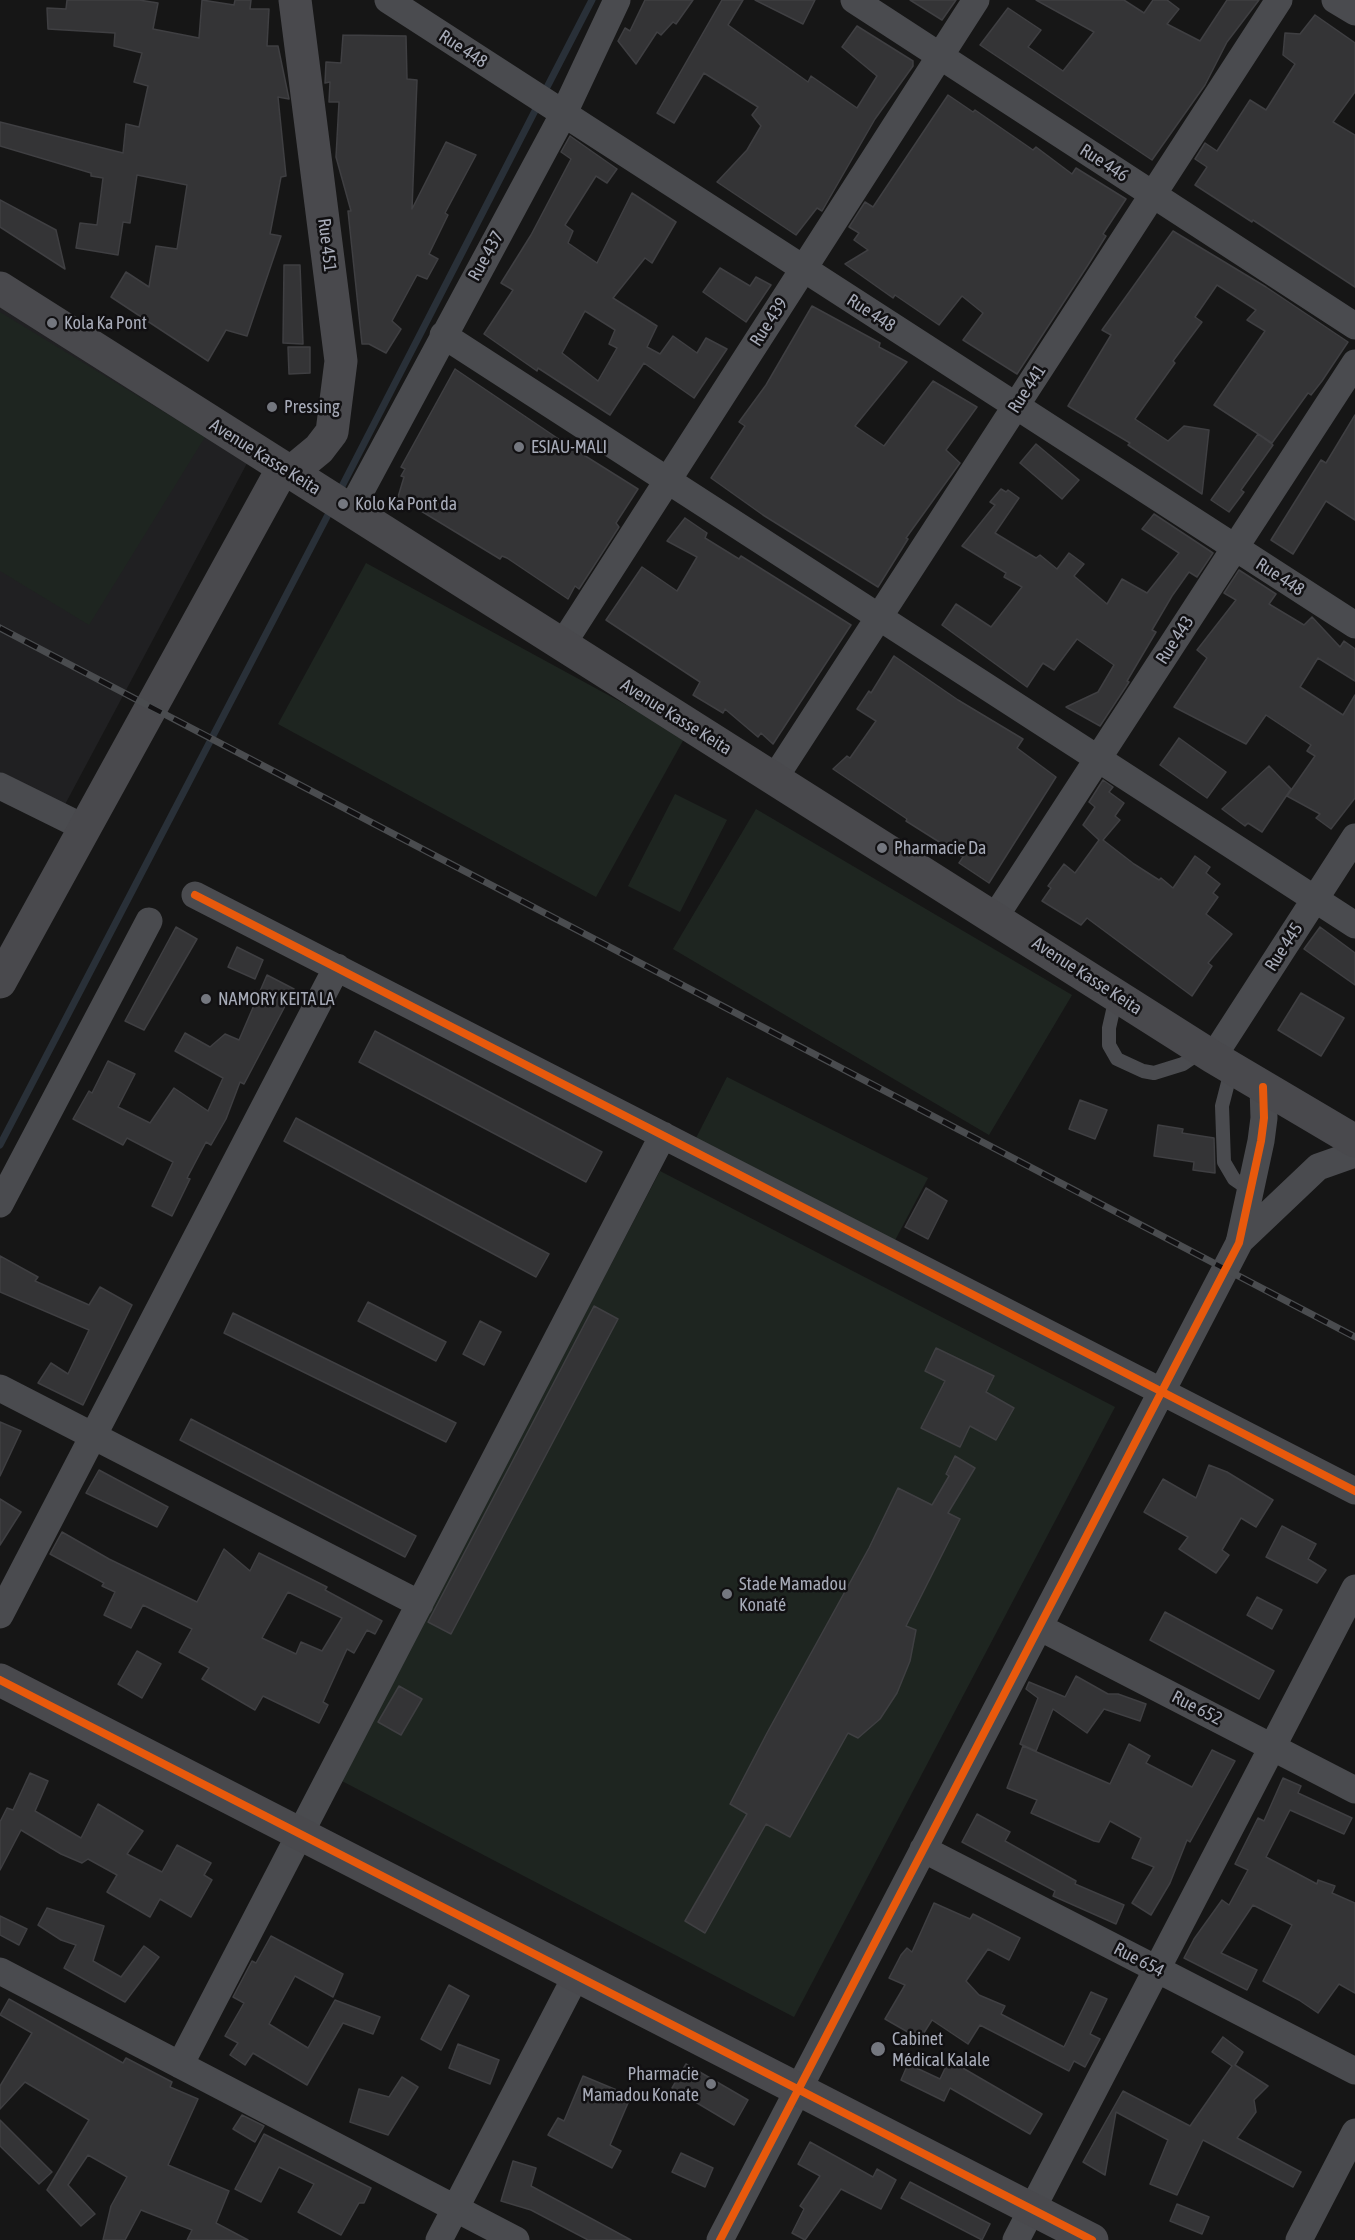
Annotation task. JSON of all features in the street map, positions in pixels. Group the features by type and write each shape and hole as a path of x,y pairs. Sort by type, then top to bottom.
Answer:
{"street":[{"name":"Rue 451","path":"287,471 319,449 332,432 341,361 295,0"},
{"name":"Rue 448","path":"388,0 1355,625"},
{"name":"Rue 437","path":"336,502 443,335 563,115 617,0"},
{"name":"Rue 446","path":"854,0 1355,326"},
{"name":"Rue 439","path":"562,645 976,0"},
{"name":"Rue 441","path":"774,779 1280,0"},
{"path":"1335,0 1355,12"},
{"name":"Avenue Kasse Keita","path":"0,288 1216,1058 1355,1141"},
{"path":"443,335 1355,925"},
{"name":"Rue 443","path":"995,917 1355,363"},
{"path":"0,982 87,829 150,706 287,471"},
{"path":"0,786 87,829"},
{"name":"Rue 445","path":"1216,1058 1355,837"},
{"path":"195,895 1355,1491"},
{"path":"0,1204 149,921"},
{"path":"0,1615 337,967"},
{"path":"720,2240 1239,1243 1264,1118 1263,1087"},
{"path":"180,2065 663,1135"},
{"path":"1239,1243 1318,1167 1355,1154"},
{"path":"0,1388 420,1604"},
{"path":"1016,2240 1355,1588"},
{"name":"Rue 652","path":"1039,1627 1355,1790"},
{"path":"0,1680 1092,2240"},
{"name":"Rue 654","path":"923,1849 1355,2071"},
{"path":"0,1971 516,2240"},
{"path":"439,2240 576,1976"},
{"path":"1299,2240 1355,2132"}],"lane":[{"path":"1117,995 1108,1028 1109,1045 1117,1059 1143,1071 1154,1073 1183,1064 1216,1058 1222,1106 1224,1162 1234,1179 1250,1190"}],"shaded area":[{"path":"0,292 253,452 62,810 0,780"},
{"path":"0,312 205,437 89,625 0,571"},
{"path":"366,563 685,737 596,897 278,724"},
{"path":"675,794 727,820 680,912 628,886"},
{"path":"756,809 1072,995 989,1135 673,949"},
{"path":"727,1077 928,1178 892,1246 692,1146"},
{"name":"Stade Mamadou Konaté","path":"660,1171 1115,1407 794,2017 340,1780"}],"building":[{"path":"67,0 139,0 158,3 153,29 199,38 202,0 234,5 235,0 251,0 250,9 269,9 267,46 278,46 289,99 278,97 286,176 281,177 270,234 281,236 247,336 226,330 208,361 111,297 126,272 149,287 156,246 177,249 187,185 137,175 130,223 123,222 118,255 76,248 80,223 97,225 103,178 0,146 0,122 123,153 126,124 139,127 148,86 134,82 142,53 114,46 115,33 48,29 47,8 66,9"},
{"path":"645,0 693,0 676,24 673,22 661,35 657,32 636,64 618,41 625,28 630,31"},
{"path":"722,0 743,0 728,25 808,82 811,76 857,108 877,76 842,47 857,26 913,61 913,66 875,119 822,211 817,208 796,235 717,182 747,150 761,126 752,115 758,107 704,73 674,123 657,113"},
{"path":"755,0 815,0 803,24"},
{"path":"910,0 956,0 942,20"},
{"path":"1036,0 1124,0 1144,13 1153,0 1167,0 1179,9 1167,24 1200,41 1227,0 1259,0 1227,42 1205,85 1152,160 980,45 1008,8 1041,30 1028,47 1063,71 1094,32"},
{"path":"1315,15 1355,43 1355,92 1333,122 1355,135 1355,287 1195,185 1207,167 1195,159 1205,143 1217,151 1250,100 1266,110 1295,64 1283,55 1285,33 1300,34"},
{"path":"343,35 406,36 407,79 417,80 412,209 446,142 476,155 445,213 448,215 429,254 438,259 427,279 417,275 392,321 401,329 386,353 369,344 362,344 348,211 351,211 336,157 339,102 329,102 330,82 325,83 326,62 341,63"},
{"path":"948,95 973,112 975,110 1033,150 1036,147 1072,174 1076,168 1126,199 1103,234 1106,236 1088,265 1017,374 963,340 983,313 962,296 939,325 895,295 893,298 845,264 868,250 854,240 859,233 849,227 865,202 873,207"},
{"path":"570,136 617,169 607,183 596,176 565,225 573,231 568,243 597,263 632,193 676,222 652,263 645,258 613,298 657,326 647,347 660,354 673,336 697,353 706,338 727,349 694,398 644,363 610,415 538,368 537,371 484,334 513,290 501,283 531,235 571,159 561,152","holes":["585,311 615,330 609,344 617,348 598,381 562,353"]},
{"path":"0,200 56,230 65,269 0,227"},
{"path":"1173,231 1266,287 1348,342 1322,381 1311,395 1308,393 1272,443 1214,405 1265,331 1247,320 1256,310 1217,285 1195,317 1202,322 1135,419 1168,441 1184,426 1209,430 1202,494 1128,445 1130,443 1068,406 1111,335 1102,330"},
{"path":"284,265 300,265 303,344 283,343"},
{"path":"720,268 750,286 756,277 771,285 746,322 703,292"},
{"path":"812,306 880,343 879,347 907,362 855,426 884,446 933,381 977,407 946,450 960,463 906,538 908,539 878,587 763,515 711,478 745,426 739,422 766,385"},
{"path":"288,347 310,347 310,373 289,374"},
{"path":"455,369 563,442 638,489 616,523 619,527 579,589 575,586 568,599 507,558 502,556 500,559 398,497 404,477 401,476 405,469 401,467"},
{"path":"1355,415 1355,520 1326,501 1293,554 1271,540 1321,460 1326,463"},
{"path":"1258,434 1273,445 1241,490 1244,492 1229,512 1211,500"},
{"path":"1036,444 1079,480 1062,499 1020,463"},
{"path":"1001,489 1006,492 1008,490 1019,498 995,533 1036,558 1040,555 1057,569 1069,553 1084,564 1074,576 1107,604 1122,579 1147,593 1179,553 1142,529 1154,514 1213,553 1197,577 1189,572 1172,596 1152,630 1156,632 1127,681 1129,682 1100,726 1066,707 1098,692 1114,665 1077,639 1054,670 1043,663 1027,687 942,625 956,604 991,627 1022,587 1004,577 1006,573 962,546 995,505 990,502"},
{"path":"685,518 707,533 705,538 739,559 741,556 851,625 773,744 761,733 758,737 725,709 723,713 693,695 700,682 606,620 642,567 677,591 697,557 667,541"},
{"path":"1239,570 1276,594 1269,604 1304,625 1312,617 1340,647 1344,641 1355,649 1355,681 1318,658 1300,687 1343,715 1355,695 1355,798 1331,829 1316,818 1320,814 1287,796 1315,756 1307,751 1311,745 1266,715 1246,744 1174,707 1207,658 1197,650 1236,600 1224,593"},
{"path":"894,656 958,700 1023,739 1017,748 1056,777 989,883 959,863 963,857 906,821 907,819 833,769 847,756 850,758 876,721 857,709 869,691 871,693"},
{"path":"1179,738 1226,772 1207,798 1160,765"},
{"path":"1269,766 1291,789 1262,832 1248,823 1245,826 1222,809"},
{"path":"1103,780 1113,787 1109,792 1124,803 1115,816 1120,820 1103,840 1134,864 1159,880 1161,878 1173,888 1195,856 1210,867 1206,873 1220,884 1213,893 1218,897 1206,914 1232,934 1208,963 1212,966 1192,996 1087,918 1081,925 1042,901 1051,888 1048,886 1064,864 1075,873 1099,840 1083,825 1095,807 1089,802"},
{"path":"176,927 197,939 144,1030 125,1021"},
{"path":"1320,927 1355,953 1355,985 1304,949"},
{"path":"237,947 263,960 255,979 228,967"},
{"path":"267,975 294,989 244,1084 240,1082 226,1119 211,1145 206,1142 187,1178 190,1179 172,1216 152,1206 173,1162 127,1138 123,1145 73,1119 89,1091 92,1093 108,1061 135,1074 118,1107 150,1123 174,1088 208,1111 223,1078 175,1051 185,1033 210,1047 225,1034 239,1040"},
{"path":"1301,993 1344,1018 1321,1056 1278,1030"},
{"path":"375,1031 602,1152 586,1182 359,1062"},
{"path":"1080,1100 1107,1110 1095,1139 1069,1129"},
{"path":"296,1118 549,1254 536,1277 284,1141"},
{"path":"1158,1125 1183,1129 1182,1133 1214,1138 1215,1173 1193,1170 1194,1162 1154,1156"},
{"path":"926,1188 947,1201 928,1239 905,1227"},
{"path":"0,1256 38,1277 35,1281 89,1305 100,1287 132,1305 83,1405 38,1383 51,1363 68,1374 89,1330 0,1292"},
{"path":"368,1302 446,1342 436,1361 358,1321"},
{"path":"594,1306 618,1319 451,1634 428,1622"},
{"path":"233,1313 456,1423 446,1442 224,1333"},
{"path":"480,1321 501,1332 484,1365 463,1354"},
{"path":"936,1348 994,1376 986,1392 1014,1408 996,1440 970,1426 960,1447 921,1428 945,1381 925,1371"},
{"path":"191,1419 416,1536 405,1557 180,1440"},
{"path":"0,1422 21,1431 0,1476"},
{"path":"955,1456 975,1468 948,1513 960,1519 906,1626 916,1630 910,1661 897,1693 880,1719 858,1738 848,1733 790,1837 766,1824 705,1933 685,1921 747,1814 730,1804 767,1733 869,1548 898,1488 932,1505 949,1476 946,1474"},
{"path":"1209,1465 1227,1472 1273,1500 1256,1527 1241,1518 1222,1550 1229,1555 1216,1573 1179,1549 1188,1537 1144,1512 1163,1479 1196,1498"},
{"path":"99,1470 168,1507 157,1527 86,1493"},
{"path":"0,1499 21,1512 0,1545"},
{"path":"1282,1526 1316,1544 1308,1559 1326,1570 1317,1583 1266,1557"},
{"path":"62,1532 109,1559 197,1602 224,1549 250,1571 259,1553 327,1587 325,1590 382,1621 375,1634 367,1630 354,1653 347,1649 323,1702 328,1705 319,1723 263,1696 255,1710 202,1679 209,1668 179,1652 192,1629 143,1605 131,1628 104,1615 115,1592 102,1586 104,1583 50,1554","holes":["288,1592 342,1618 322,1651 301,1642 296,1654 262,1638"]},
{"path":"1257,1597 1282,1610 1272,1629 1247,1615"},
{"path":"1165,1612 1274,1671 1259,1699 1150,1640"},
{"path":"137,1651 161,1664 142,1698 118,1684"},
{"path":"1076,1676 1108,1694 1118,1694 1146,1704 1140,1721 1104,1709 1087,1733 1053,1709 1036,1751 1020,1744 1038,1698 1026,1689 1029,1682 1065,1697"},
{"path":"399,1686 422,1699 401,1735 378,1722"},
{"path":"1129,1744 1150,1756 1146,1763 1192,1787 1212,1750 1235,1761 1190,1842 1187,1840 1170,1883 1151,1915 1132,1903 1154,1867 1132,1858 1141,1838 1110,1821 1099,1842 1094,1841 1031,1813 1037,1800 1007,1788 1023,1746 1110,1784"},
{"path":"30,1773 48,1781 35,1811 81,1838 98,1804 143,1831 127,1854 162,1872 177,1845 211,1863 204,1875 212,1880 191,1917 160,1899 150,1917 107,1892 117,1875 88,1859 82,1863 61,1854 21,1830 0,1870 0,1822 7,1808 13,1810"},
{"path":"1283,1778 1301,1786 1298,1793 1352,1818 1344,1834 1290,1810 1266,1857 1317,1884 1318,1880 1335,1886 1332,1893 1355,1903 1355,1993 1339,1984 1318,2013 1263,1981 1292,1925 1253,1905 1221,1953 1257,1970 1247,1990 1184,1958 1194,1939 1222,1900 1229,1905 1248,1870 1235,1864 1258,1818 1264,1821"},
{"path":"977,1814 1010,1832 1005,1841 1076,1881 1075,1884 1124,1905 1116,1924 1053,1896 1055,1891 962,1842"},
{"path":"934,1903 970,1919 973,1914 1020,1938 1009,1960 988,1949 966,1981 979,1995 1005,2006 1001,2014 1064,2047 1091,1992 1107,1999 1090,2034 1100,2039 1085,2067 1074,2061 1069,2071 980,2025 968,2044 932,2020 920,2039 885,2019 905,1985 889,1978 907,1948 912,1952"},
{"path":"47,1908 104,1926 93,1961 121,1977 144,1946 159,1957 125,2002 64,1968 76,1945 61,1940 38,1925"},
{"path":"0,1916 27,1929 19,1945 0,1935"},
{"path":"271,1936 343,1974 333,1997 295,1976 269,2024 308,2048 335,2000 380,2017 373,2034 343,2023 307,2085 253,2053 245,2065 230,2055 238,2043 225,2036 244,2003 233,1997 252,1961 256,1963"},
{"path":"449,1985 469,1996 441,2050 421,2039"},
{"path":"9,1999 123,2063 126,2058 172,2082 170,2087 198,2099 168,2165 229,2191 216,2223 248,2240 187,2240 192,2230 141,2210 125,2240 103,2240 111,2206 127,2177 88,2155 68,2185 95,2214 81,2226 47,2190 89,2120 25,2082 0,2109 0,2086 32,2033 0,2015"},
{"path":"1223,2037 1243,2052 1235,2065 1268,2086 1254,2100 1256,2112 1237,2138 1301,2172 1293,2187 1203,2140 1177,2195 1150,2184 1168,2140 1116,2112 1105,2175 1083,2162 1123,2091 1190,2126 1232,2066 1212,2052"},
{"path":"458,2044 499,2060 490,2084 449,2068"},
{"path":"949,2060 1042,2114 1030,2134 950,2088 944,2101 901,2080 908,2064 940,2079"},
{"path":"686,2064 748,2100 734,2125 672,2088"},
{"path":"583,2076 631,2096 610,2145 621,2151 612,2168 548,2135 558,2118 564,2121"},
{"path":"402,2077 418,2087 388,2135 350,2122 359,2089 389,2097"},
{"path":"242,2115 264,2126 255,2142 233,2129"},
{"path":"0,2120 52,2172 39,2184 0,2146"},
{"path":"264,2134 371,2188 364,2203 359,2203 341,2235 298,2212 314,2184 279,2167 261,2202 235,2189"},
{"path":"810,2142 873,2177 877,2169 896,2180 881,2209 841,2189 805,2240 792,2233 804,2209 800,2206 820,2176 798,2164"},
{"path":"681,2153 713,2168 705,2187 672,2172"},
{"path":"513,2161 536,2168 531,2186 631,2240 588,2240 531,2210 501,2201"},
{"path":"910,2182 990,2224 982,2240 901,2198"},
{"path":"1177,2204 1209,2217 1202,2234 1170,2221"}],"waterway":[{"path":"544,93 592,0"},
{"path":"338,494 539,103"},
{"path":"0,1145 331,509"}],"railway":[{"path":"0,628 1355,1337"}],"cycle path":[{"path":"195,895 1355,1491"},
{"path":"720,2240 1239,1243 1261,1141 1264,1118 1263,1087"},
{"path":"0,1680 1092,2240"}],"place":[{"name":"Kola Ka Pont","path":"52,323"},
{"name":"Pressing","path":"272,407"},
{"name":"ESIAU-MALI","path":"519,447"},
{"name":"Kolo Ka Pont da","path":"343,504"},
{"name":"Pharmacie Da","path":"882,848"},
{"name":"NAMORY KEITA LA","path":"206,999"},
{"name":"Stade Mamadou Konaté","path":"727,1594"},
{"name":"Cabinet Médical Kalale","path":"878,2049"},
{"name":"Pharmacie Mamadou Konate","path":"711,2084"}]}
